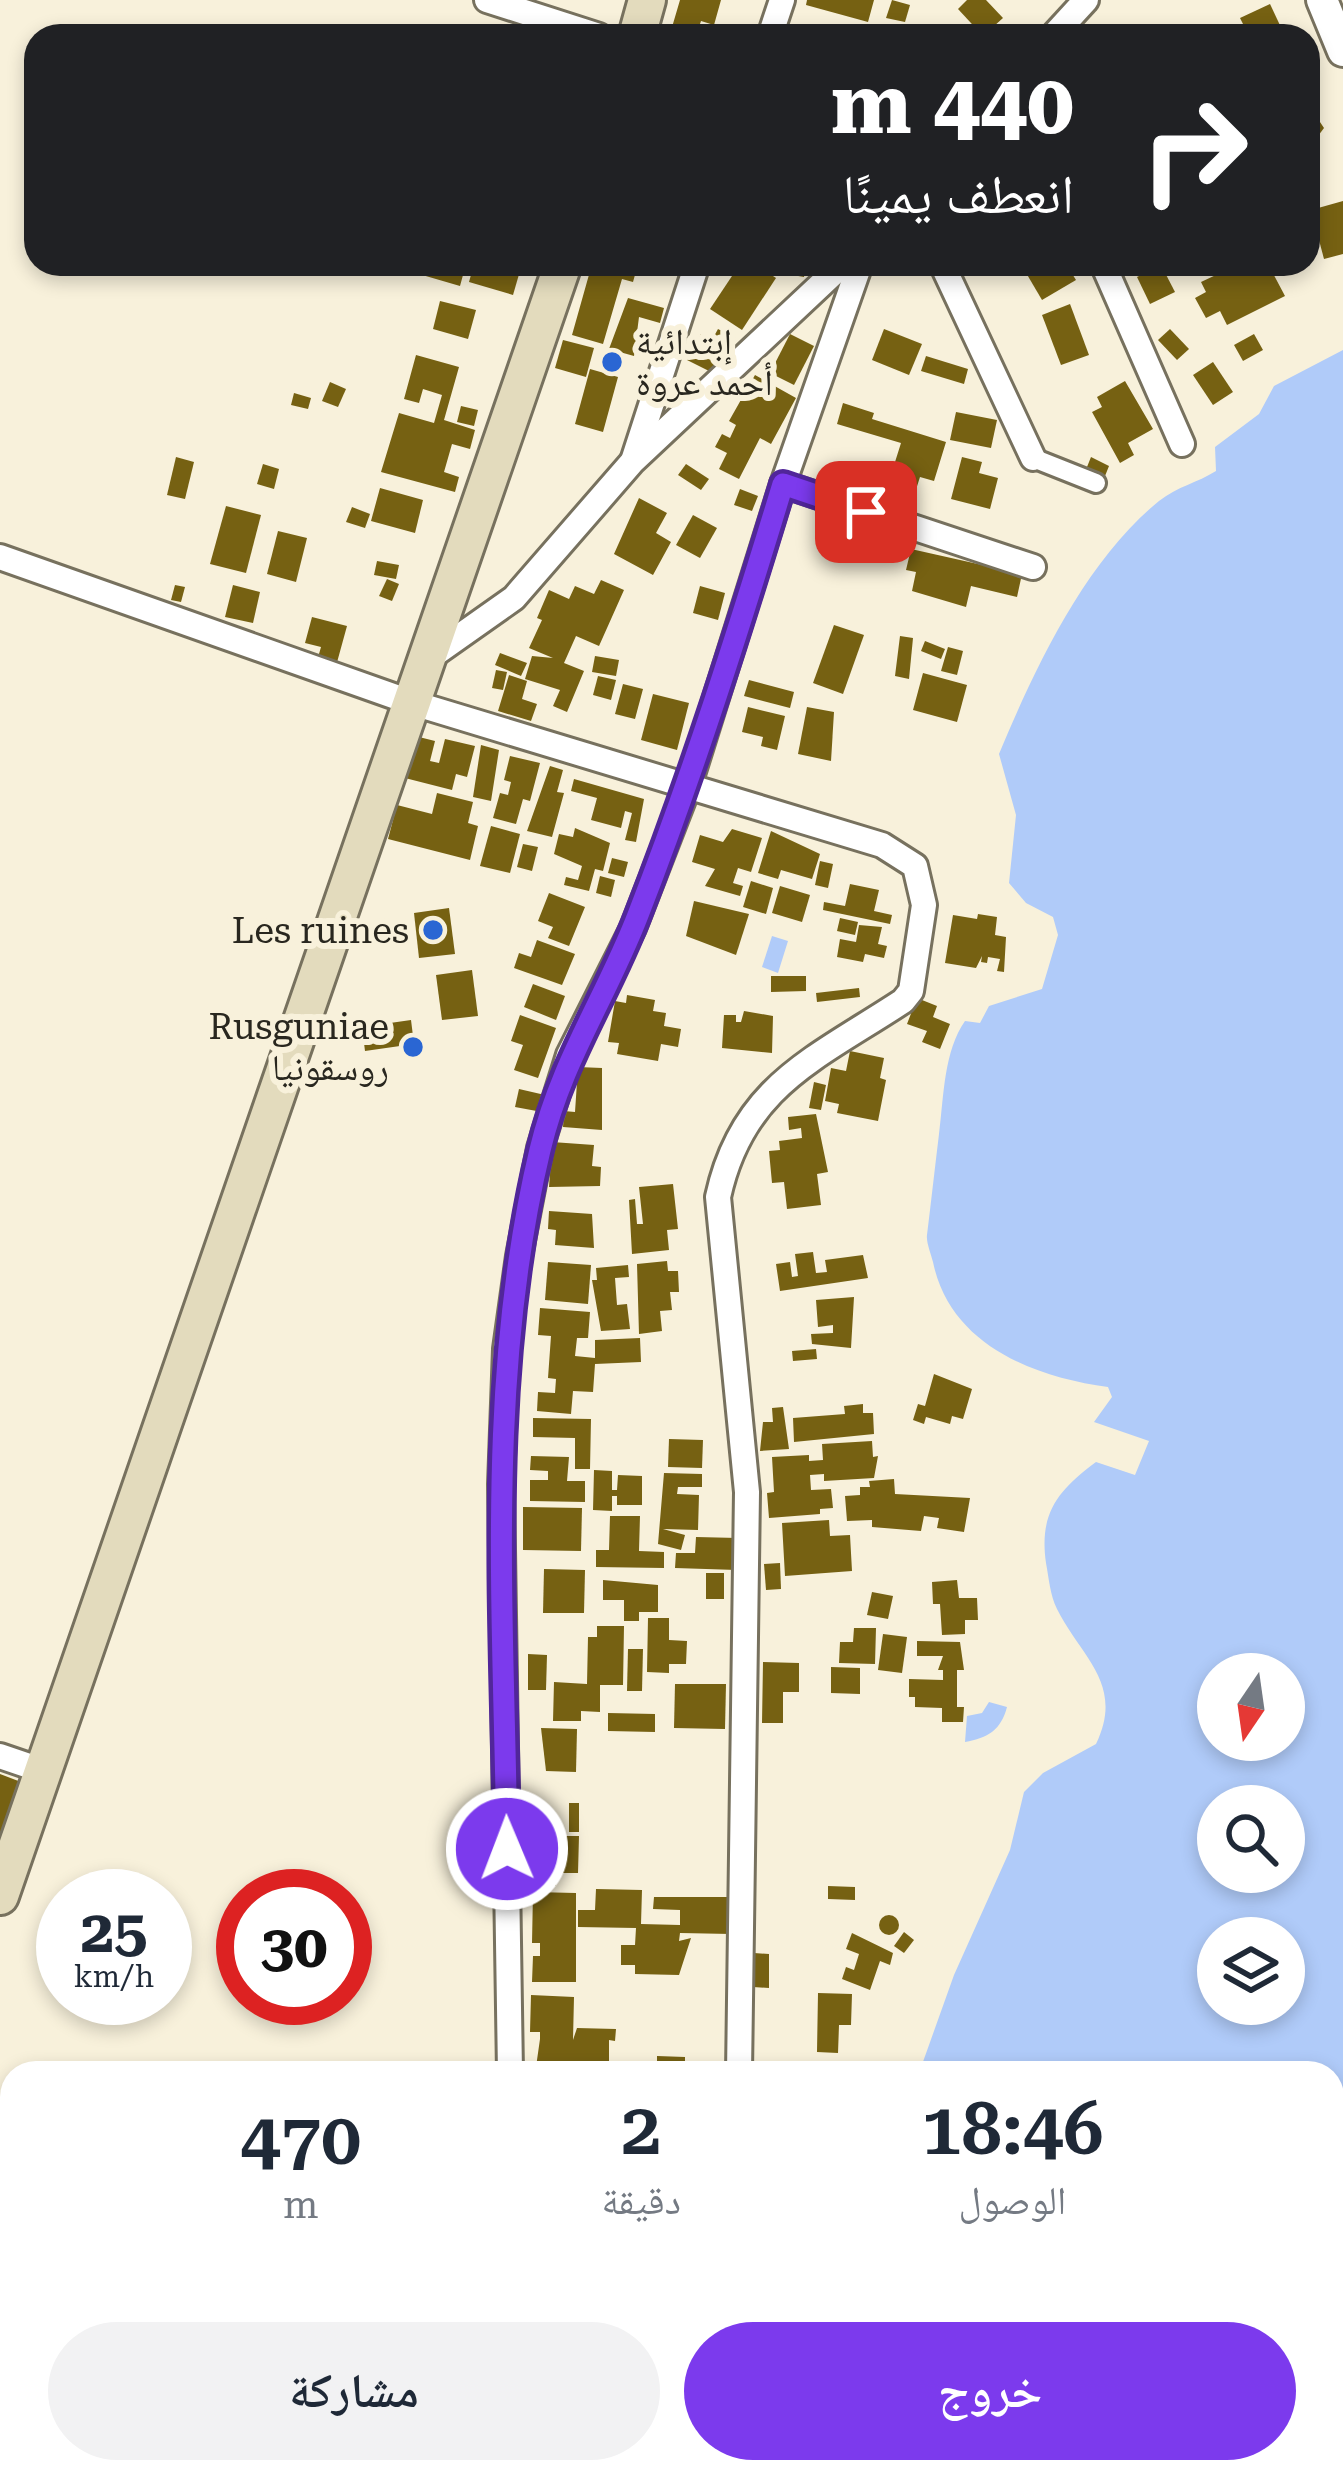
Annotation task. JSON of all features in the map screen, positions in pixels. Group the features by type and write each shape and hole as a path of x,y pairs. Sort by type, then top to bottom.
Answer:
{"main road":[{"path":"1,1889 559,276"}],"street":[{"path":"487,0 562,24"},
{"path":"1064,24 1086,0"},
{"path":"1322,0 1343,51"},
{"path":"633,460 693,276"},
{"path":"428,658 514,598 633,460 830,276"},
{"path":"510,2061 501,1484 506,1349 519,1256 541,1148 569,1055 633,928 689,784 783,484 856,276"},
{"path":"948,276 1033,458 1096,483"},
{"path":"1108,276 1182,444"},
{"path":"670,346 686,410"},
{"path":"783,484 1033,567"},
{"path":"0,557 413,703 689,784 900,854 915,866 924,905 910,991 771,1088 727,1156 718,1197 747,1492 740,2061"},
{"path":"0,1756 41,1769"}],"water":[{"path":"1343,350 1343,2061 923,2061 954,1975 1010,1850 1024,1792 1043,1773 1096,1744 1104,1723 1103,1688 1051,1593 1045,1546 1048,1517 1061,1494 1096,1462 1135,1475 1149,1441 1094,1422 1112,1397 1108,1387 1025,1365 976,1335 942,1291 928,1245 944,1089 958,1033 965,1021 980,1023 989,1006 1042,989 1058,935 1053,917 1026,903 1009,883 1016,815 999,754 1046,652 1085,585 1132,526 1159,501 1216,471 1215,447 1259,414 1274,386"},
{"path":"772,936 788,941 778,973 762,967"},
{"path":"989,1702 1007,1707 1001,1722 987,1735 965,1742 967,1716 982,1713"}],"building":[{"path":"680,0 721,0 714,24 673,24"},
{"path":"807,0 874,0 868,22 806,5"},
{"path":"892,0 910,5 905,22 886,18"},
{"path":"967,0 986,0 1003,18 996,24 972,24 958,9"},
{"path":"1270,4 1279,24 1243,24 1240,18"},
{"path":"1343,201 1343,254 1324,259 1320,207"},
{"path":"426,276 463,276 460,286"},
{"path":"471,276 519,276 513,295 469,282"},
{"path":"589,276 635,276 633,282 622,279 603,344 572,335"},
{"path":"732,276 776,278 742,330 710,309"},
{"path":"1028,276 1074,276 1076,280 1042,300"},
{"path":"1167,276 1175,292 1150,304 1137,277"},
{"path":"1214,276 1274,276 1285,296 1227,325 1220,311 1206,318 1195,298 1206,292 1201,282"},
{"path":"628,298 664,308 660,323 639,317 634,356 609,349"},
{"path":"440,301 476,310 468,339 433,329"},
{"path":"1070,304 1089,355 1061,365 1042,315"},
{"path":"718,329 733,337 715,374 687,360 701,334 712,340"},
{"path":"884,329 922,344 909,375 872,360"},
{"path":"1170,329 1189,349 1177,360 1158,340"},
{"path":"790,334 814,346 794,385 770,373"},
{"path":"1254,334 1263,350 1243,361 1234,345"},
{"path":"563,340 594,348 586,377 555,368"},
{"path":"416,355 459,367 444,420 475,430 470,449 452,444 444,472 459,477 455,492 381,472 399,413 434,423 442,395 423,389 419,403 404,399"},
{"path":"926,356 968,369 964,384 921,371"},
{"path":"1213,362 1233,392 1213,405 1193,375"},
{"path":"590,369 618,377 603,432 575,424"},
{"path":"755,375 796,398 771,444 760,438 739,479 719,469 727,453 715,447 722,434 730,438 736,425 729,421"},
{"path":"1125,381 1153,429 1128,443 1134,455 1120,463 1092,412 1102,407 1097,397"},
{"path":"330,382 346,389 338,407 322,401"},
{"path":"294,393 311,398 308,409 291,405"},
{"path":"843,403 874,413 872,419 946,442 934,481 920,477 911,505 884,497 901,443 837,424"},
{"path":"461,406 478,410 474,426 457,422"},
{"path":"956,412 997,420 991,448 950,440"},
{"path":"176,457 194,462 185,499 167,495"},
{"path":"962,457 982,462 979,473 998,478 990,509 951,499"},
{"path":"1091,457 1109,466 1105,476 1087,467"},
{"path":"263,464 279,469 274,489 257,484"},
{"path":"686,464 709,479 701,490 678,475"},
{"path":"380,488 423,500 415,533 371,521"},
{"path":"740,489 758,496 752,511 734,505"},
{"path":"639,498 667,513 656,533 671,542 653,575 614,554"},
{"path":"226,506 261,515 246,573 210,564"},
{"path":"352,507 370,514 365,528 346,522"},
{"path":"693,515 717,528 700,558 676,545"},
{"path":"278,531 307,538 296,582 267,574"},
{"path":"911,549 1022,574 1017,597 971,586 966,607 912,591 916,572 906,570"},
{"path":"377,561 399,565 396,579 374,575"},
{"path":"387,579 399,584 392,601 379,596"},
{"path":"601,580 624,590 599,646 576,636 564,663 584,671 567,712 553,706 560,690 525,679 532,656 553,658 529,648 549,590 569,599 575,586 594,594"},
{"path":"175,585 185,587 181,602 171,600"},
{"path":"233,585 260,592 253,623 225,617"},
{"path":"700,586 725,593 718,620 693,613"},
{"path":"312,617 347,626 336,666 317,661 321,647 305,643"},
{"path":"834,625 864,635 843,694 813,683"},
{"path":"900,636 913,638 909,679 895,676"},
{"path":"925,641 945,649 941,659 921,651"},
{"path":"948,647 963,651 957,675 941,671"},
{"path":"500,653 527,663 521,676 495,665"},
{"path":"595,656 619,660 616,676 592,672"},
{"path":"496,670 507,672 503,690 492,688"},
{"path":"923,673 967,685 957,722 913,710"},
{"path":"509,675 527,681 522,699 537,704 531,721 498,711"},
{"path":"598,676 616,680 611,700 593,695"},
{"path":"749,680 794,692 790,708 744,696"},
{"path":"623,684 643,689 635,719 615,714"},
{"path":"653,694 689,703 677,750 641,740"},
{"path":"748,707 785,716 777,750 761,746 763,737 742,732"},
{"path":"807,707 834,712 831,761 798,754"},
{"path":"411,735 435,741 430,761 439,763 445,739 475,746 467,777 456,774 452,790 401,777"},
{"path":"481,745 499,750 491,801 473,797"},
{"path":"510,756 540,763 530,801 523,799 516,824 493,818 500,793 508,795 511,782 504,780"},
{"path":"550,766 563,770 557,792 564,793 552,837 527,831"},
{"path":"574,779 644,799 636,842 625,840 632,813 625,811 621,828 591,820 597,798 571,791"},
{"path":"437,793 473,802 468,823 478,826 470,860 388,839 397,805 432,814"},
{"path":"491,826 520,834 510,873 480,866"},
{"path":"575,828 610,843 603,871 595,869 589,891 564,885 566,877 578,880 582,866 554,854 559,834 573,837"},
{"path":"732,829 762,838 751,872 738,868 733,883 743,886 740,896 705,886 715,869 692,862 700,835 723,842"},
{"path":"771,831 820,854 812,879 781,870 778,879 758,873"},
{"path":"523,844 538,847 532,871 517,867"},
{"path":"612,858 628,862 624,877 608,873"},
{"path":"820,861 833,864 828,888 815,885"},
{"path":"600,876 615,880 611,897 596,893"},
{"path":"751,881 773,888 766,914 743,907"},
{"path":"850,884 879,890 874,911 892,915 890,924 823,910 824,902 845,906"},
{"path":"780,886 810,895 802,922 772,913"},
{"path":"549,893 585,907 569,946 548,938 553,927 538,921"},
{"path":"694,901 749,914 736,955 686,936"},
{"path":"449,908 455,954 419,958 414,913"},
{"path":"978,914 997,917 995,935 1006,937 1004,972 997,971 1000,959 988,957 987,963 981,962 982,956 976,968 945,963 953,915 977,919"},
{"path":"840,918 858,922 855,935 837,931"},
{"path":"859,925 882,927 878,944 887,946 884,958 865,954 863,962 837,957 840,939 856,942"},
{"path":"537,940 575,954 562,985 514,968 519,953 531,957"},
{"path":"472,970 478,1016 442,1020 436,975"},
{"path":"771,976 806,976 806,991 771,992"},
{"path":"533,984 565,996 556,1020 524,1007"},
{"path":"859,988 860,997 817,1002 816,993"},
{"path":"627,995 655,1000 653,1011 666,1013 664,1026 681,1029 678,1047 661,1044 658,1061 617,1054 619,1043 608,1042 615,1001 626,1003"},
{"path":"917,998 937,1006 933,1017 950,1024 940,1049 922,1042 927,1031 907,1024"},
{"path":"744,1011 773,1016 772,1053 722,1048 724,1015 736,1015 736,1022 741,1022"},
{"path":"520,1015 556,1028 538,1078 514,1070 523,1045 511,1041"},
{"path":"411,1020 414,1044 365,1051 362,1027"},
{"path":"850,1051 884,1058 880,1078 886,1080 878,1121 837,1113 839,1104 825,1101 831,1068 846,1071"},
{"path":"578,1067 602,1068 602,1130 563,1127 564,1111 575,1112"},
{"path":"814,1082 826,1085 821,1110 809,1108"},
{"path":"519,1089 545,1095 542,1112 515,1107"},
{"path":"816,1114 828,1172 817,1174 821,1205 787,1209 784,1182 772,1183 769,1151 780,1150 779,1141 802,1138 801,1128 789,1130 788,1117"},
{"path":"552,1142 594,1145 592,1166 601,1167 600,1186 549,1187"},
{"path":"673,1184 678,1229 667,1230 669,1250 632,1254 629,1200 635,1199 637,1224 643,1224 639,1187"},
{"path":"549,1211 592,1214 594,1248 555,1245 556,1230 548,1229"},
{"path":"813,1252 816,1273 827,1272 825,1260 863,1255 868,1278 780,1291 776,1264 790,1262 792,1277 798,1276 795,1254"},
{"path":"667,1261 668,1271 678,1271 679,1292 670,1292 672,1310 660,1311 662,1331 639,1334 637,1264"},
{"path":"548,1262 591,1265 588,1304 545,1300"},
{"path":"628,1265 629,1277 615,1278 617,1305 627,1304 630,1329 601,1331 592,1280 597,1280 596,1268"},
{"path":"854,1297 851,1348 812,1344 811,1334 833,1333 833,1325 818,1327 816,1300"},
{"path":"540,1308 590,1312 588,1338 577,1338 575,1356 595,1358 595,1340 640,1338 641,1362 595,1364 593,1392 573,1391 571,1414 537,1411 538,1392 555,1393 556,1379 548,1378 551,1336 538,1335"},
{"path":"816,1349 817,1359 793,1361 792,1351"},
{"path":"934,1374 972,1389 963,1419 952,1416 950,1424 926,1417 924,1424 913,1420 918,1404 925,1406"},
{"path":"863,1404 863,1413 873,1413 874,1434 794,1442 793,1418 845,1414 844,1406"},
{"path":"783,1407 789,1449 760,1451 763,1422 773,1422 772,1408"},
{"path":"533,1418 591,1419 590,1469 575,1469 575,1438 533,1437"},
{"path":"669,1439 703,1440 702,1468 668,1467"},
{"path":"872,1441 873,1457 878,1456 874,1478 824,1481 824,1474 810,1475 811,1490 831,1489 833,1508 820,1509 820,1514 769,1518 767,1493 774,1492 772,1457 809,1455 809,1461 823,1460 822,1444"},
{"path":"531,1456 569,1457 567,1481 585,1481 585,1502 530,1501 530,1480 548,1480 548,1471 530,1470"},
{"path":"594,1470 612,1471 612,1490 617,1490 618,1475 642,1476 642,1505 617,1505 617,1496 612,1496 612,1511 593,1510"},
{"path":"664,1473 702,1474 702,1487 678,1487 677,1494 699,1495 698,1530 663,1529 685,1535 681,1550 658,1544"},
{"path":"894,1479 895,1494 970,1498 964,1532 937,1528 939,1518 924,1516 921,1531 872,1527 872,1520 847,1521 845,1496 860,1495 860,1487 870,1487 869,1481"},
{"path":"523,1507 582,1508 581,1551 523,1550"},
{"path":"610,1516 640,1516 639,1551 664,1552 664,1568 596,1567 596,1550 609,1550"},
{"path":"829,1520 830,1536 850,1535 852,1571 785,1576 782,1523"},
{"path":"696,1537 738,1538 737,1570 675,1568 676,1553 695,1553"},
{"path":"780,1563 781,1589 766,1590 764,1564"},
{"path":"544,1569 585,1570 584,1613 543,1613"},
{"path":"706,1573 724,1573 724,1599 706,1599"},
{"path":"603,1580 658,1585 658,1612 639,1612 639,1621 624,1621 624,1600 603,1600"},
{"path":"957,1580 959,1598 977,1598 978,1620 965,1620 965,1634 942,1635 940,1604 933,1604 932,1582"},
{"path":"872,1592 893,1596 888,1619 867,1615"},
{"path":"648,1618 669,1618 669,1640 687,1641 686,1664 669,1664 669,1673 647,1672"},
{"path":"597,1626 624,1626 623,1685 600,1685 600,1712 581,1711 581,1721 553,1721 554,1682 587,1684 588,1637 597,1637"},
{"path":"854,1628 876,1628 875,1664 839,1663 840,1642 853,1642"},
{"path":"883,1634 907,1637 902,1673 878,1670"},
{"path":"917,1641 960,1642 964,1670 957,1670 957,1707 964,1707 963,1722 942,1722 942,1708 915,1707 915,1697 909,1697 909,1679 943,1680 943,1670 938,1670 943,1656 917,1656"},
{"path":"628,1649 643,1649 642,1691 627,1691"},
{"path":"528,1654 547,1655 546,1690 528,1690"},
{"path":"763,1662 799,1663 799,1692 783,1692 783,1723 762,1723"},
{"path":"831,1667 860,1668 860,1694 831,1693"},
{"path":"675,1684 726,1684 725,1729 674,1728"},
{"path":"608,1713 655,1714 655,1732 608,1731"},
{"path":"541,1728 577,1729 576,1772 546,1771"},
{"path":"0,1774 21,1782 0,1837"},
{"path":"569,1803 579,1803 579,1832 569,1832"},
{"path":"537,1836 579,1836 578,1873 556,1873 556,1886 535,1885"},
{"path":"828,1886 855,1887 855,1900 828,1899"},
{"path":"596,1889 642,1890 641,1924 680,1925 680,1910 653,1909 654,1897 732,1897 731,1934 680,1933 679,1941 691,1938 679,1975 635,1974 635,1965 621,1965 621,1945 635,1945 636,1928 578,1927 578,1910 595,1910"},
{"path":"533,1892 576,1893 576,1982 532,1982 533,1956 540,1956 540,1943 532,1943"},
{"path":"889,1915 899,1925 889,1935 879,1925"},
{"path":"904,1932 914,1940 904,1953 894,1946"},
{"path":"852,1933 893,1953 890,1965 880,1961 870,1990 842,1979 846,1967 854,1970 859,1954 846,1949"},
{"path":"754,1953 769,1954 769,1988 753,1987"},
{"path":"818,1993 852,1994 851,2025 839,2025 838,2053 817,2052"},
{"path":"531,1995 574,1997 573,2040 577,2028 616,2029 615,2041 609,2040 609,2061 537,2061 540,2032 530,2032"},
{"path":"657,2056 685,2057 685,2061 657,2061"}],"place":[{"name":"إبتدائية أحمد عروة","path":"612,362"},
{"name":"Les ruines","path":"433,930"},
{"name":"Rusguniae روسقونيا","path":"413,1047"}],"route":[{"path":"507,1849 501,1484 506,1349 541,1148 569,1055 633,928 689,784 783,484 866,512"}]}
